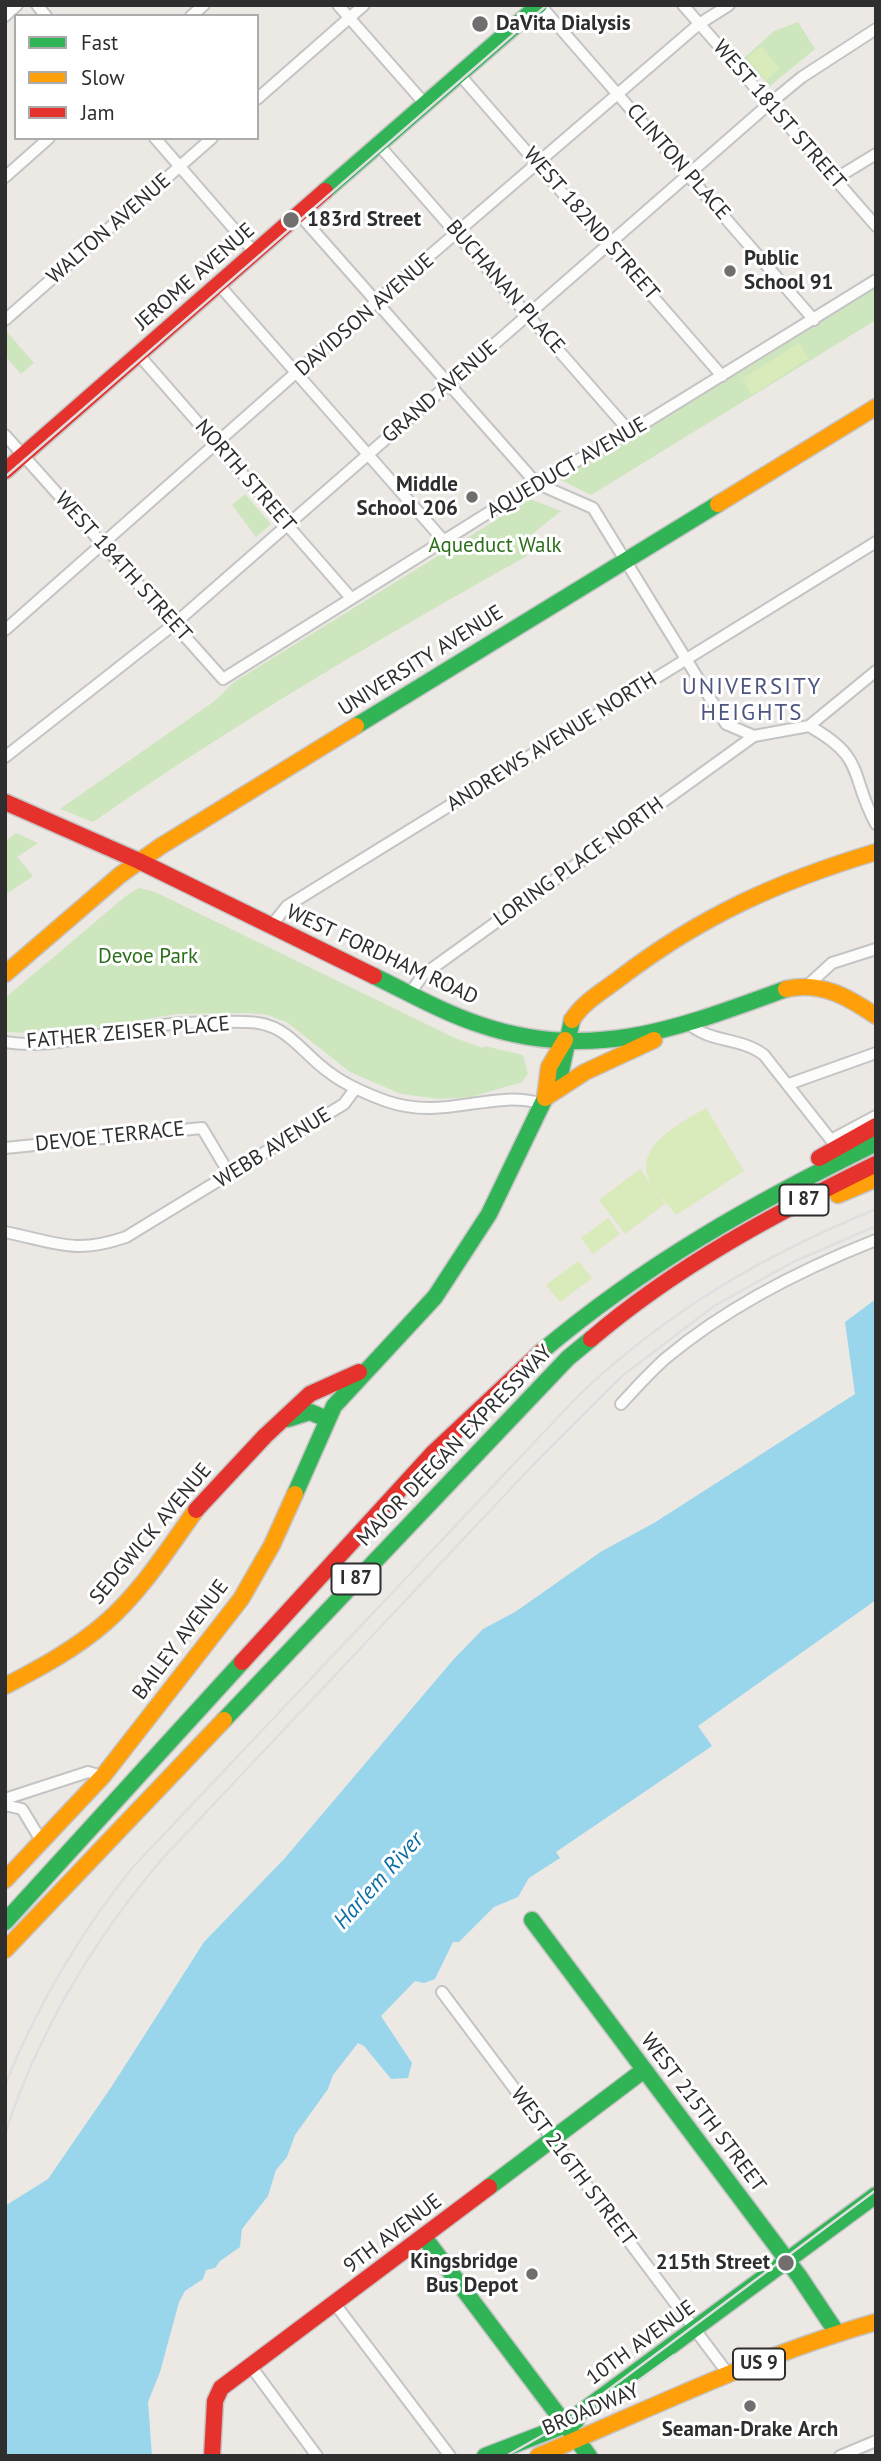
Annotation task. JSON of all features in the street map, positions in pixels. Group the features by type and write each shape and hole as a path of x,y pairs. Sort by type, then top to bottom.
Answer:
{"main road":[{"name":"JEROME AVENUE","path":"5,471 539,5"},
{"name":"UNIVERSITY AVENUE","path":"5,974 139,861 876,407"},
{"name":"WEST FORDHAM ROAD","path":"5,802 139,861 475,1023 565,1040 625,1039 685,1024 789,988 808,985 840,992 876,1016"},
{"name":"SEDGWICK AVENUE","path":"340,1396 435,1297 489,1214 544,1101 545,1079 551,1057 565,1040 578,1012 665,942 695,923 772,886 876,852"},
{"path":"544,1101 576,1074 623,1057 685,1024"},
{"path":"708,1231 794,1173 876,1126"},
{"name":"MAJOR DEEGAN EXPRESSWAY","path":"5,1922 114,1807 369,1520 452,1433 516,1374 591,1311 653,1266 708,1231 876,1143"},
{"name":"MAJOR DEEGAN EXPRESSWAY","path":"5,1950 544,1381 642,1297 733,1238 876,1164"},
{"path":"733,1238 876,1180"},
{"name":"SEDGWICK AVENUE","path":"5,1686 48,1664 105,1622 146,1578 202,1502 304,1399 365,1370"},
{"path":"304,1399 340,1396"},
{"name":"BAILEY AVENUE","path":"5,1880 103,1776 241,1599 272,1545 327,1419 340,1396"},
{"path":"285,1420 310,1412 327,1419"},
{"name":"WEST 215TH STREET","path":"532,1920 787,2260 830,2319 837,2333"},
{"name":"9TH AVENUE","path":"212,2456 215,2401 221,2388 644,2070"},
{"name":"10TH AVENUE","path":"565,2424 876,2195"},
{"path":"424,2237 589,2456"},
{"name":"BROADWAY","path":"538,2456 575,2438 729,2375 837,2333 876,2322"},
{"name":"BROADWAY","path":"485,2456 565,2424 662,2403"}],"street":[{"path":"5,16 17,5"},
{"path":"338,5 425,104"},
{"path":"259,97 364,5"},
{"name":"CLINTON PLACE","path":"539,5 619,93 814,320"},
{"name":"WEST 181ST STREET","path":"682,5 876,226"},
{"name":"DAVIDSON AVENUE","path":"5,630 298,374 377,301 699,24 729,5"},
{"name":"GRAND AVENUE","path":"5,757 173,625 769,104 802,77 876,29"},
{"name":"WEST 182ND STREET","path":"459,74 722,376"},
{"path":"5,177 47,140"},
{"path":"157,140 254,253"},
{"name":"WALTON AVENUE","path":"5,320 210,140"},
{"name":"BUCHANAN PLACE","path":"378,144 630,432"},
{"path":"835,178 876,154"},
{"path":"299,214 536,483 593,508 623,562 726,724 754,736 809,726 876,671"},
{"name":"AQUEDUCT AVENUE","path":"223,679 536,483 630,432 876,280"},
{"path":"219,285 444,541"},
{"name":"NORTH STREET","path":"138,354 351,598"},
{"name":"WEST 184TH STREET","path":"5,435 223,679"},
{"name":"ANDREWS AVENUE NORTH","path":"271,926 287,906 876,542"},
{"path":"809,726 843,749 855,765 868,810 876,824"},
{"name":"LORING PLACE NORTH","path":"410,993 423,975 754,736"},
{"path":"808,985 829,964 876,949"},
{"name":"FATHER ZEISER PLACE","path":"5,1042 52,1044 162,1025 261,1023 287,1033 329,1073 355,1089"},
{"path":"685,1024 706,1035 758,1050 789,1084 831,1140 876,1116"},
{"path":"789,1084 876,1053"},
{"path":"355,1089 417,1110 458,1108 519,1098 544,1101"},
{"name":"WEBB AVENUE","path":"5,1232 65,1247 109,1243 141,1230 344,1104 355,1089"},
{"name":"DEVOE TERRACE","path":"5,1148 202,1128 230,1175"},
{"path":"621,1404 666,1359 723,1318 799,1273 876,1240"},
{"path":"5,1799 88,1772 103,1776"},
{"path":"21,1793 11,1805 42,1842"},
{"name":"WEST 216TH STREET","path":"442,1992 729,2375"},
{"path":"335,2304 450,2456"},
{"path":"250,2365 317,2456"},
{"path":"840,2456 876,2441"}],"green space":[{"path":"798,22 815,49 770,86 744,58 774,31"},
{"path":"761,46 780,69 766,80 747,58"},
{"name":"Aqueduct Walk","path":"876,287 876,320 591,495 557,478 634,436"},
{"path":"8,333 34,363 21,374 5,356 5,336"},
{"path":"799,343 809,358 752,395 742,379"},
{"path":"245,494 271,524 256,537 232,505"},
{"name":"Aqueduct Walk","path":"530,499 561,511 520,544 527,556 307,684 199,751 93,822 60,809 216,700 234,682"},
{"path":"16,833 38,843 17,857 33,876 5,895 5,841"},
{"name":"Devoe Park","path":"139,888 155,892 455,1038 483,1048 484,1046 523,1055 528,1074 522,1082 471,1097 440,1099 401,1094 350,1072 288,1023 268,1015 245,1013 177,1014 54,1034 5,1032 5,998"},
{"path":"706,1108 744,1171 676,1215 651,1184 646,1167 648,1155 674,1127"},
{"path":"640,1169 666,1203 625,1234 599,1200"},
{"path":"608,1218 620,1234 593,1254 581,1238"},
{"path":"578,1261 592,1278 560,1302 546,1285"}],"water":[{"name":"Harlem River","path":"876,1299 876,1600 698,1726 712,1746 556,1852 560,1858 529,1878 518,1897 494,1907 459,1942 453,1942 435,1979 424,1983 415,1981 381,2016 412,2063 408,2078 391,2079 364,2046 358,2043 333,2075 328,2089 295,2135 287,2157 276,2170 268,2196 242,2229 240,2247 220,2261 215,2268 206,2270 203,2279 185,2291 179,2302 160,2372 148,2402 152,2456 5,2456 5,2206 48,2179 112,2086 204,1942 285,1858 453,1660 483,1629 515,1612 602,1551 654,1523 855,1394 845,1322"}],"railway":[{"path":"5,477 547,5"},
{"path":"5,2085 31,2027 61,1971 95,1918 133,1867 579,1395 647,1337 718,1288 794,1246 876,1209"},
{"path":"5,2134 51,2023 91,1954 137,1889 163,1858 533,1465 622,1376 714,1306 793,1262 876,1226"},
{"path":"506,2456 561,2425 876,2190"},
{"path":"589,2416 674,2355"}],"traffic: fast":[{"path":"325,191 539,5"},
{"path":"356,726 718,504"},
{"path":"374,976 440,1009 481,1025 522,1036 561,1041 636,1036 710,1016 786,989"},
{"path":"295,1494 334,1406 435,1297 489,1214 545,1098 561,1071 572,1020"},
{"path":"541,1352 620,1291 702,1237 876,1143"},
{"path":"224,1720 568,1358 591,1339"},
{"path":"288,1419 310,1412 327,1419"},
{"path":"5,1922 242,1662"},
{"path":"532,1920 799,2276 837,2333"},
{"path":"489,2187 644,2070"},
{"path":"565,2424 876,2195"},
{"path":"424,2237 589,2456"},
{"path":"485,2456 576,2421"}],"traffic: slow":[{"path":"718,504 876,407"},
{"path":"5,974 120,875 161,846 356,726"},
{"path":"572,1020 600,992 650,956 711,919 806,875 876,852"},
{"path":"786,989 811,987 834,992 876,1016"},
{"path":"545,1098 549,1067 565,1040"},
{"path":"545,1098 585,1072 654,1040"},
{"path":"838,1195 876,1179"},
{"path":"5,1880 103,1776 241,1599 272,1545 295,1494"},
{"path":"5,1686 69,1650 105,1623 142,1584 196,1510"},
{"path":"5,1950 224,1720"},
{"path":"538,2456 747,2367 876,2322"}],"traffic: jam":[{"path":"5,471 325,191"},
{"path":"5,802 139,861 374,976"},
{"path":"819,1158 876,1126"},
{"path":"591,1339 692,1264 764,1222 876,1164"},
{"path":"242,1662 434,1452 541,1352"},
{"path":"196,1510 265,1436 310,1394 359,1372"},
{"path":"212,2456 215,2401 221,2388 489,2187"}],"place":[{"name":"DaVita Dialysis","path":"480,24"},
{"name":"183rd Street","path":"291,220"},
{"name":"Public School 91","path":"730,271"},
{"name":"Middle School 206","path":"472,497"},
{"name":"215th Street","path":"786,2263"},
{"name":"Kingsbridge Bus Depot","path":"532,2274"},
{"name":"Seaman-Drake Arch","path":"750,2406"}],"district":[{"name":"UNIVERSITY HEIGHTS","path":"752,700"}]}
